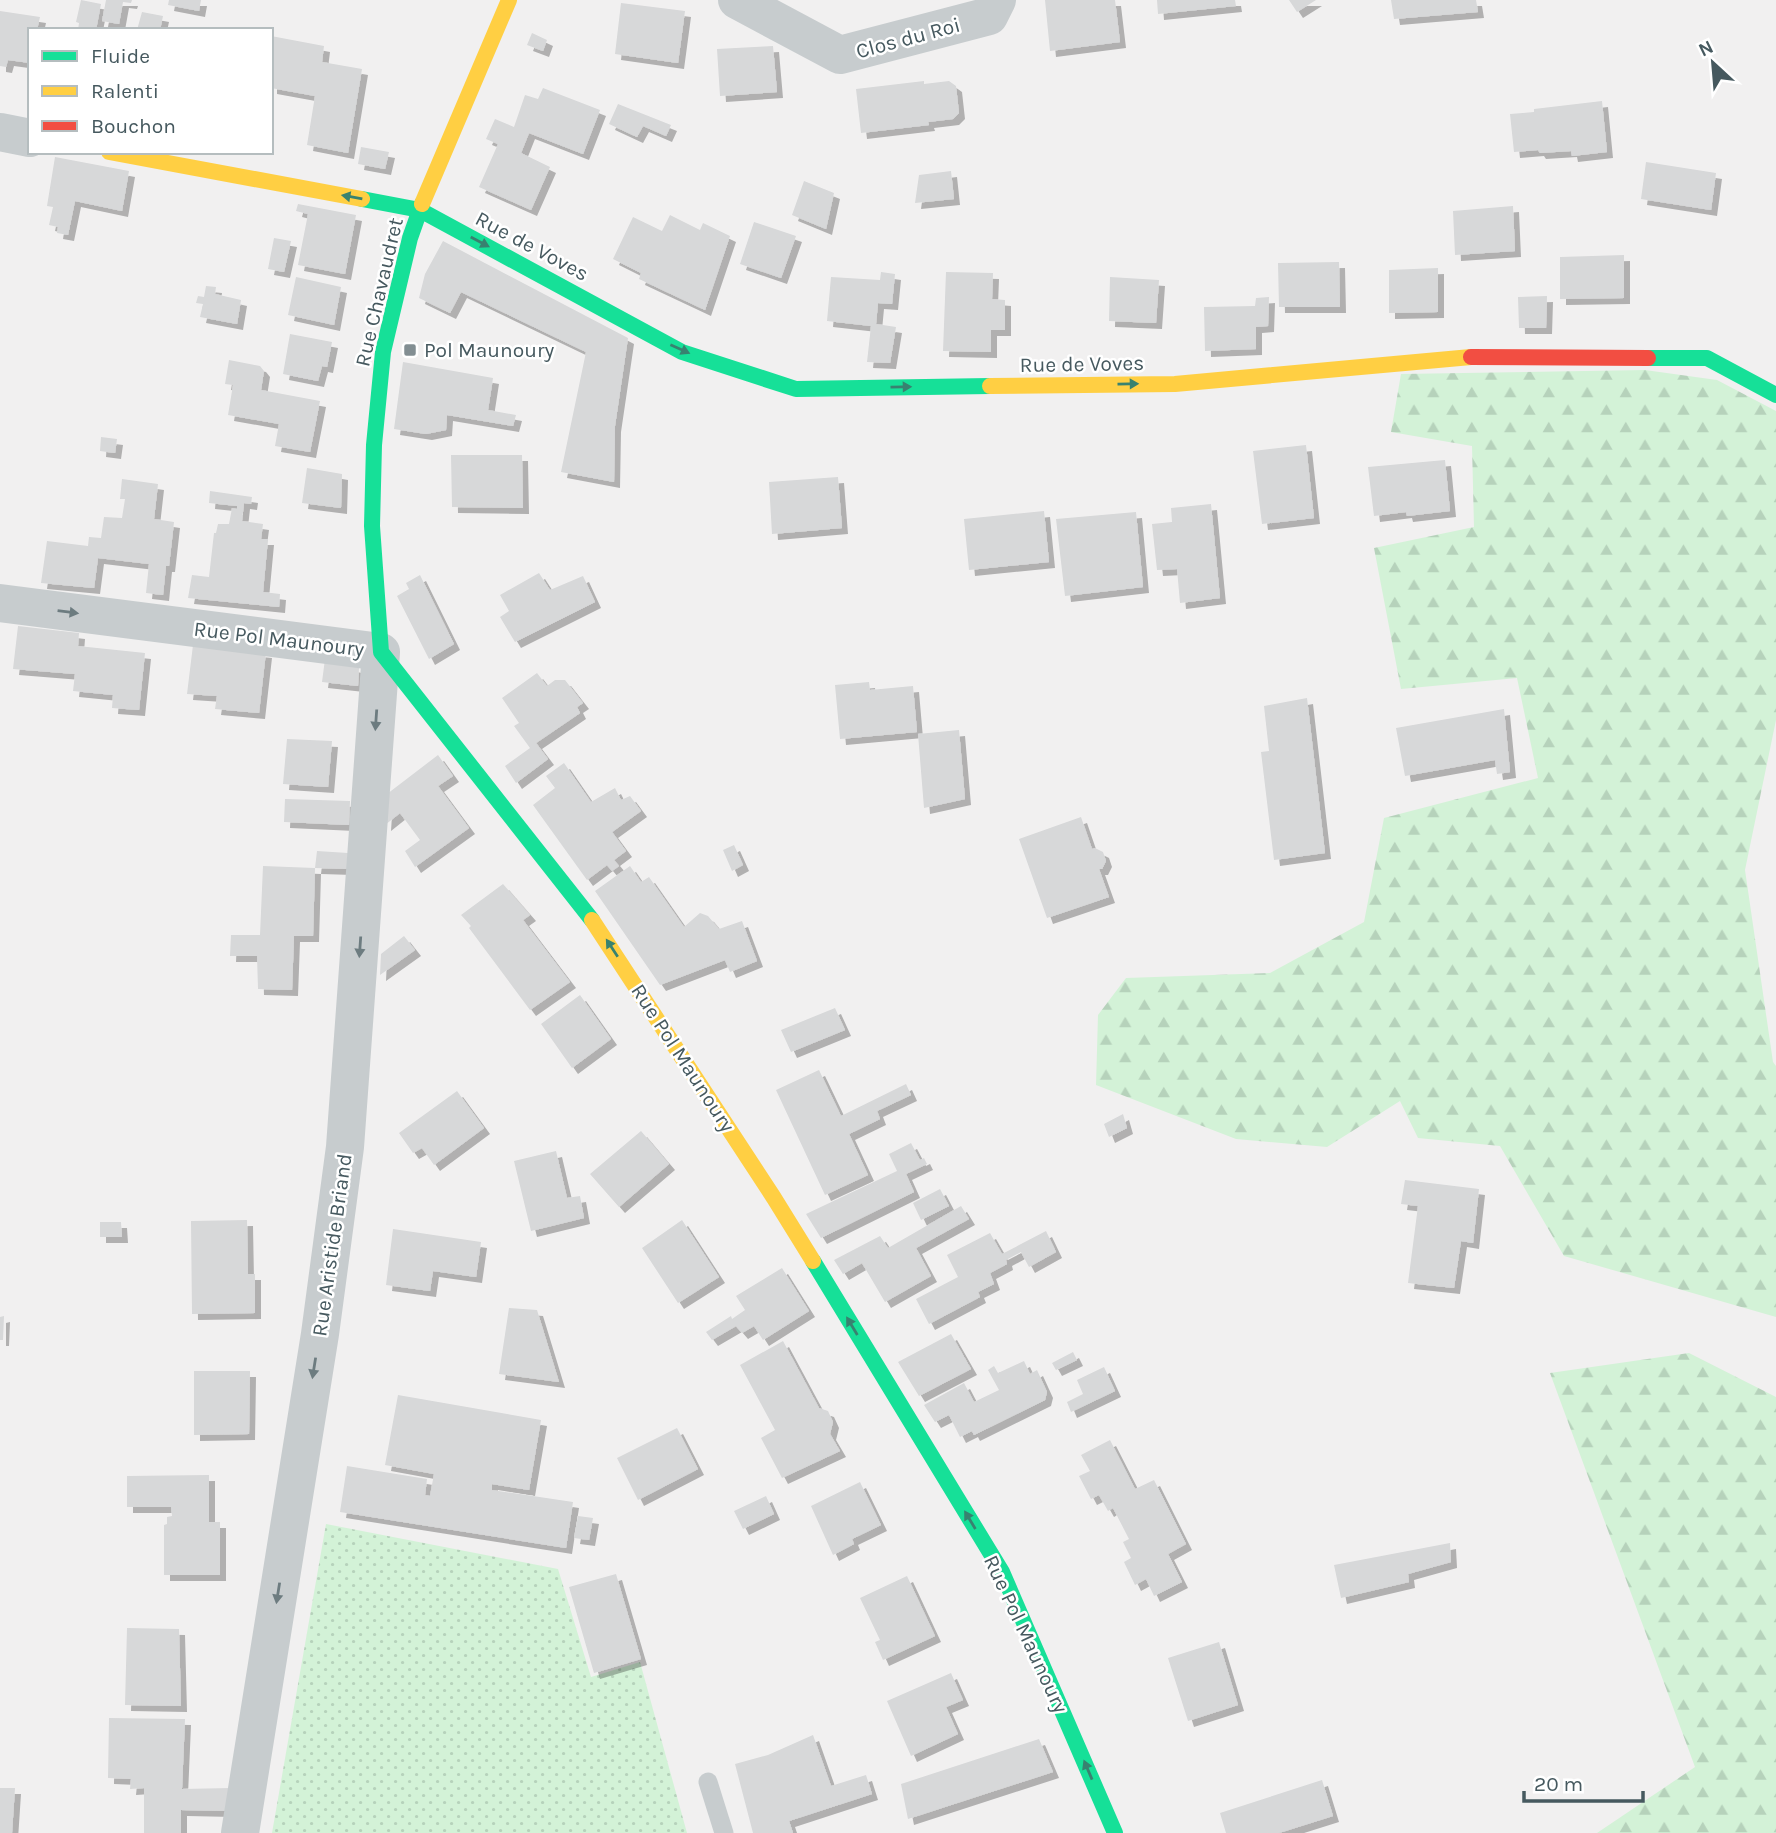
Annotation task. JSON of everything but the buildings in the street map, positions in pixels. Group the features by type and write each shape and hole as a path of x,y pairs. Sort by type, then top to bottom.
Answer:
{"street":[{"name":"Rue Chavaudret","path":"381,652 372,526 374,445 383,352 419,210 509,0"},
{"name":"Clos du Roi","path":"737,0 840,55 989,16 997,0"},
{"path":"0,132 28,138"},
{"name":"Rue de Voves","path":"120,154 419,210 682,352 796,389 1175,384 1461,357 1707,358 1776,395"},
{"name":"Rue Pol Maunoury","path":"0,603 381,652 601,932 774,1198 1002,1572 1115,1833"},
{"name":"Rue Aristide Briand","path":"240,1833 320,1335 345,1147 381,652"}],"lane":[{"path":"708,1782 724,1833"}],"green space":[{"path":"1645,370 1717,380 1776,411 1776,720 1745,870 1773,1062 1776,1066 1776,1317 1564,1256 1500,1146 1418,1138 1400,1101 1327,1147 1236,1139 1096,1085 1098,1015 1126,978 1270,973 1364,922 1384,818 1538,778 1517,678 1401,689 1374,548 1474,527 1472,446 1391,432 1401,374"},
{"path":"1689,1353 1776,1397 1776,1833 1597,1833 1695,1767 1550,1373"},
{"path":"326,1524 558,1569 591,1677 640,1662 687,1833 272,1833"}],"traffic: fast":[{"path":"362,199 420,210 682,352 796,389 990,386"},
{"path":"422,204 410,238 383,352 374,445 372,526 381,652 592,920"},
{"path":"1648,358 1707,358 1776,395"},
{"path":"813,1261 1002,1572 1115,1833"}],"traffic: slow":[{"path":"422,204 509,0"},
{"path":"120,154 362,199"},
{"path":"990,386 1175,384 1471,357"},
{"path":"592,920 813,1261"}],"traffic: jam":[{"path":"1471,357 1648,358"}],"place":[{"name":"Pol Maunoury","path":"410,350"}]}
